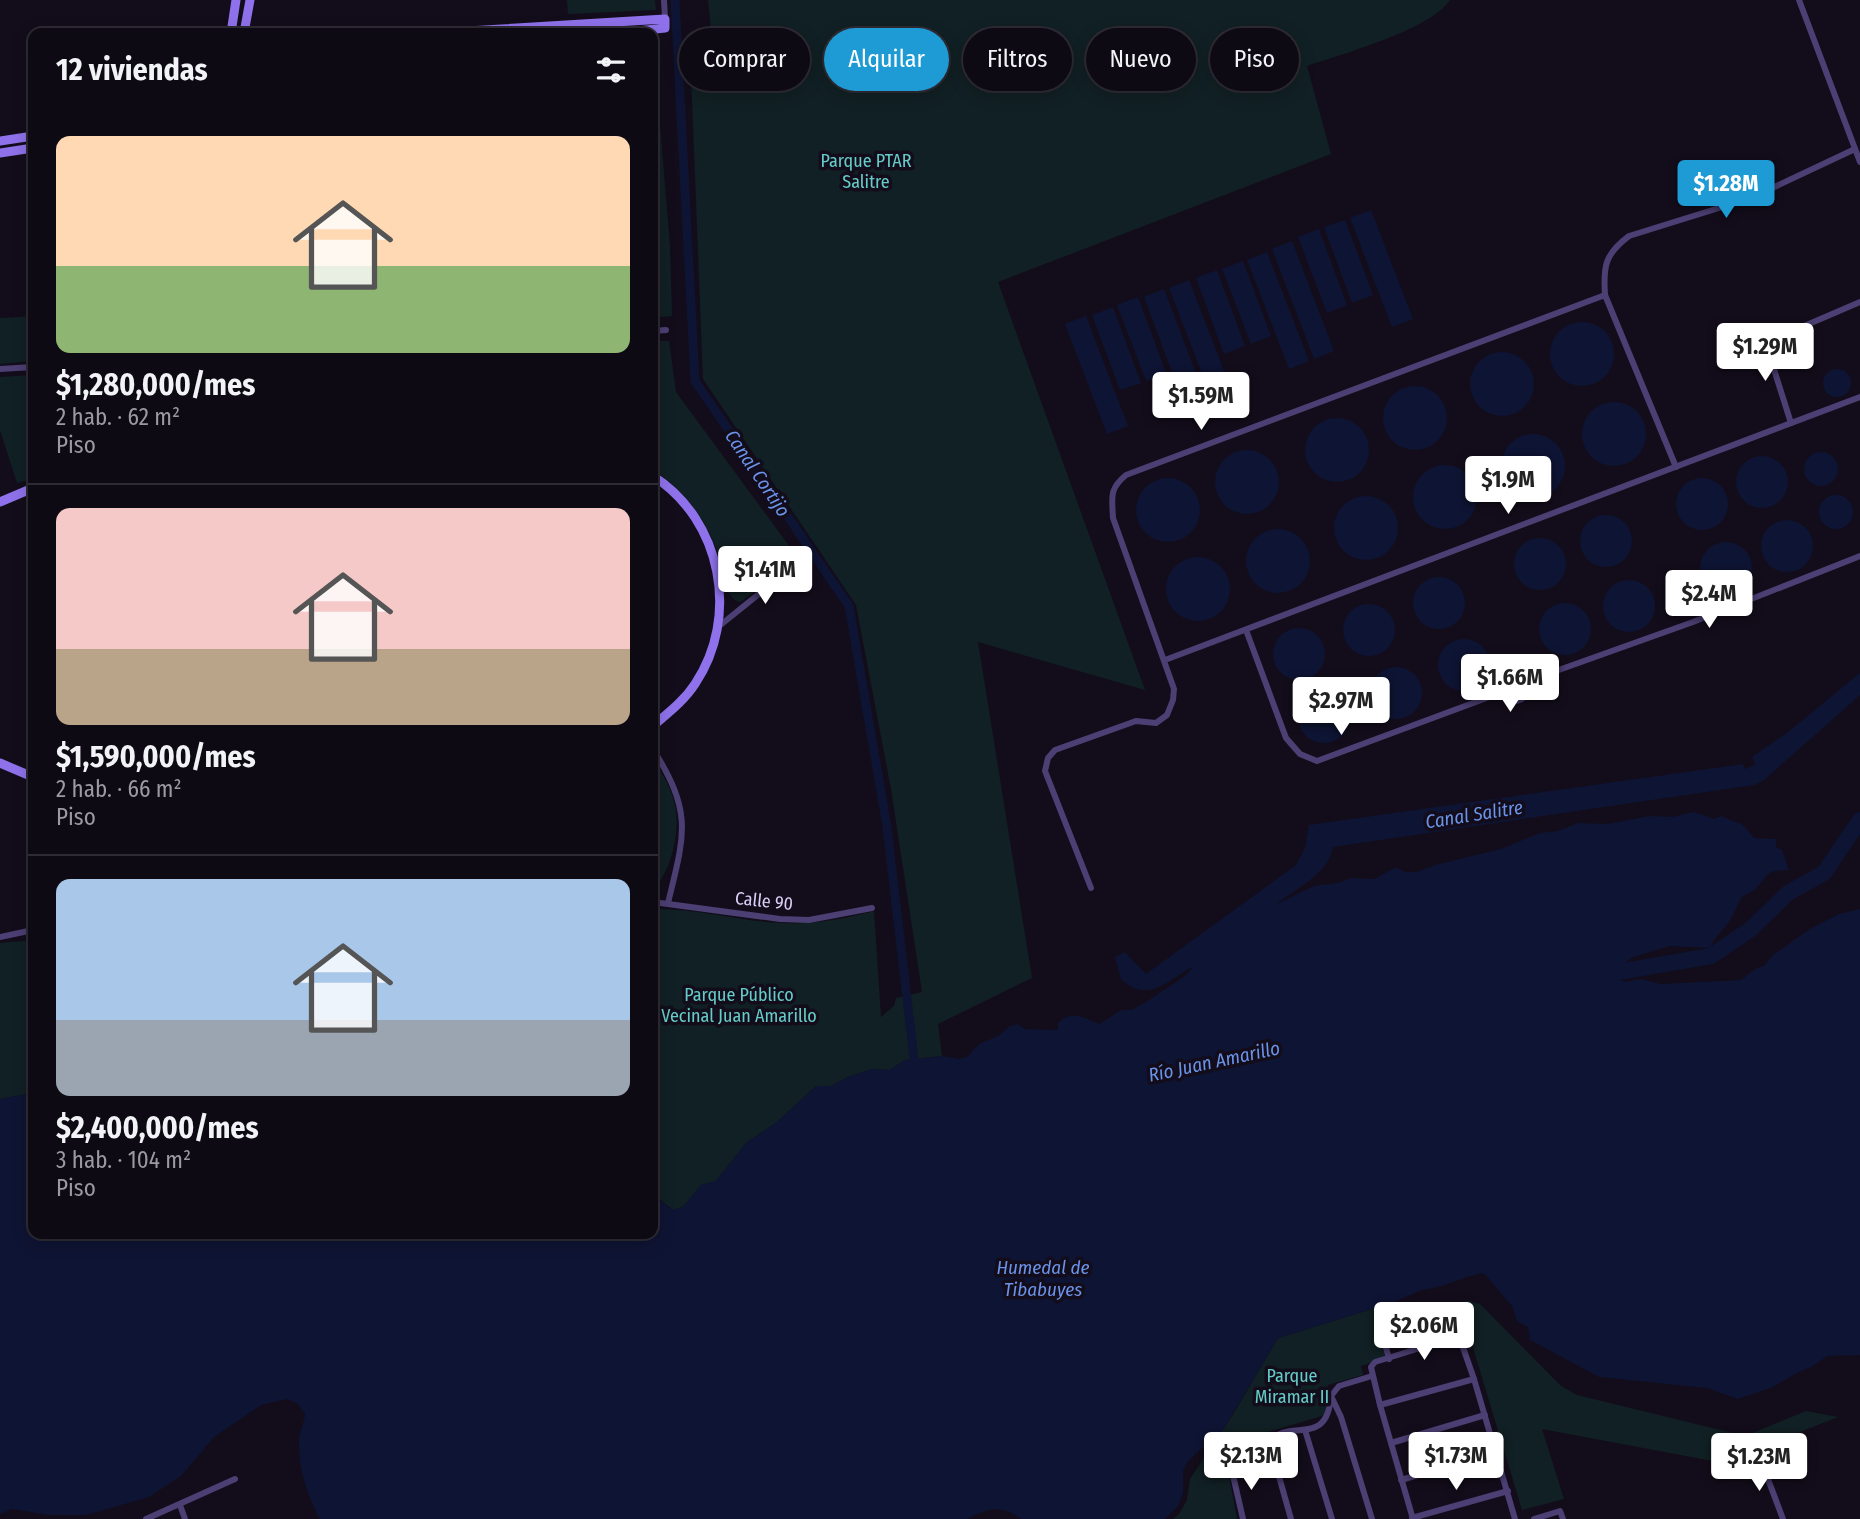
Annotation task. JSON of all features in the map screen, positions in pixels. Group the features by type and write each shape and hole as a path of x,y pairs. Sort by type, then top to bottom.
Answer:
{"street":[{"path":"232,28 236,0"},
{"path":"246,28 250,0"},
{"path":"658,29 665,28 664,0"},
{"path":"1799,0 1860,162"},
{"path":"516,28 665,19"},
{"path":"0,141 28,137"},
{"path":"18,139 19,151"},
{"path":"0,153 28,149"},
{"path":"1676,467 1605,295 1606,263 1614,247 1629,236 1751,198 1855,149"},
{"path":"1091,888 1045,771 1048,758 1055,750 1136,721 1152,724 1160,721 1167,715 1174,689 1113,518 1112,493 1116,484 1126,475 1605,295"},
{"path":"1791,423 1770,357 1769,341 1860,302"},
{"path":"658,331 666,330"},
{"path":"0,369 28,367"},
{"path":"1165,660 1860,397"},
{"path":"658,480 681,500 699,524 712,550 720,601 718,627 709,657 695,685 674,709 658,722"},
{"path":"0,502 28,490"},
{"path":"1528,681 1693,622 1860,556"},
{"path":"718,627 795,565"},
{"path":"1246,629 1286,738 1300,754 1317,761 1500,693"},
{"path":"1510,671 1521,673 1528,681 1528,692 1520,700 1509,700 1500,693 1501,677 1510,671"},
{"path":"658,758 673,784 681,810 681,850 668,903"},
{"path":"0,763 28,774"},
{"name":"Calle 90","path":"658,902 780,919 822,918 872,908"},
{"path":"0,937 28,931"},
{"path":"1508,1491 1412,1518 1372,1376 1373,1364 1460,1339 1474,1379 1508,1491 1515,1519"},
{"path":"1384,1340 1389,1359"},
{"path":"1291,1519 1269,1441 1282,1433 1305,1430 1320,1424 1327,1418 1331,1396 1339,1387 1372,1376"},
{"path":"1380,1405 1474,1379"},
{"path":"1331,1396 1341,1417 1372,1519"},
{"path":"1391,1443 1485,1415"},
{"path":"1305,1430 1332,1519"},
{"path":"1401,1480 1496,1452"},
{"path":"1760,1458 1783,1519"},
{"path":"1232,1471 1243,1519"},
{"path":"146,1519 235,1479"},
{"path":"180,1505 186,1519"},
{"path":"1534,1519 1560,1511 1563,1519"}],"green space":[{"path":"567,0 655,0 656,10 568,14"},
{"name":"Parque PTAR Salitre","path":"708,0 1450,0 1440,11 1405,31 1307,66 1331,154 998,282 1145,690 978,642 1032,978 938,1024 942,1056 905,1060 890,1070 872,1069 831,1086 816,1086 777,1122 746,1143 716,1181 701,1185 683,1207 673,1210 658,1198 658,909 785,923 831,920 874,911 881,1017 894,1006 896,998 922,992 891,789 856,605 703,379 692,91 810,91 810,28 711,28"},
{"path":"658,100 670,247 672,316 658,317"},
{"path":"28,316 28,361 0,364 0,318"},
{"path":"658,341 669,341 676,392 795,554 761,587 740,602 734,599 727,589 719,555 708,530 684,496 658,473"},
{"path":"28,375 28,480 17,483 0,430 0,377"},
{"path":"658,768 672,794 676,816 673,850 658,883"},
{"path":"28,940 28,1094 0,1099 0,943"},
{"path":"1469,1301 1480,1304 1561,1386 1577,1395 1745,1436 1806,1411 1838,1417 1757,1449 1753,1452 1757,1464 1750,1468 1542,1429 1564,1499 1522,1510 1468,1331 1451,1336 1446,1319 1389,1335 1389,1327 1455,1303"},
{"name":"Parque Miramar II","path":"1375,1308 1385,1358 1361,1366 1363,1375 1328,1385 1328,1414 1238,1441 1225,1454 1237,1519 1173,1519 1187,1500 1190,1479 1232,1416 1278,1338"}],"water":[{"path":"1371,210 1413,319 1392,327 1350,218"},
{"path":"1345,220 1373,295 1352,303 1324,227"},
{"path":"1319,229 1347,305 1327,313 1298,237"},
{"path":"1292,241 1334,351 1314,359 1272,249"},
{"path":"1267,252 1309,361 1289,369 1247,260"},
{"path":"1243,261 1271,336 1251,344 1222,269"},
{"path":"1217,270 1245,346 1224,354 1196,278"},
{"path":"1189,280 1231,389 1211,397 1169,288"},
{"path":"1164,289 1206,399 1185,407 1144,297"},
{"path":"1138,297 1166,373 1146,381 1117,305"},
{"path":"1113,307 1141,383 1120,390 1092,315"},
{"path":"1086,316 1128,426 1107,434 1065,324"},
{"path":"1582,322 1600,328 1608,336 1614,354 1608,372 1600,380 1582,386 1564,380 1556,372 1550,354 1556,336 1564,328"},
{"path":"1502,352 1520,358 1528,366 1534,384 1528,402 1520,410 1502,416 1484,410 1476,402 1470,384 1476,366 1484,358"},
{"path":"1837,369 1847,373 1851,383 1847,393 1837,397 1827,393 1823,383 1827,373"},
{"path":"1415,386 1433,392 1441,400 1447,418 1441,436 1433,444 1415,450 1397,444 1389,436 1383,418 1389,400 1397,392"},
{"path":"1614,402 1632,408 1640,416 1646,434 1640,452 1632,460 1614,466 1596,460 1588,452 1582,434 1588,416 1596,408"},
{"path":"1337,418 1355,424 1363,432 1369,450 1363,468 1355,476 1337,482 1319,476 1311,468 1305,450 1311,432 1319,424"},
{"path":"1533,434 1551,440 1559,448 1565,466 1559,484 1551,492 1533,498 1515,492 1507,484 1501,466 1507,448 1515,440"},
{"path":"1247,450 1265,456 1273,464 1279,482 1273,500 1265,508 1247,514 1229,508 1221,500 1215,482 1221,464 1229,456"},
{"path":"1821,452 1833,457 1838,469 1833,481 1821,486 1809,481 1804,469 1809,457"},
{"path":"1762,456 1781,463 1788,482 1781,501 1762,508 1743,501 1736,482 1743,463"},
{"path":"1445,465 1463,471 1471,479 1477,497 1471,515 1463,523 1445,529 1427,523 1419,515 1413,497 1419,479 1427,471"},
{"path":"1168,478 1191,487 1200,510 1191,533 1168,542 1145,533 1136,510 1145,487"},
{"path":"1702,478 1721,485 1728,504 1721,523 1702,530 1683,523 1676,504 1683,485"},
{"path":"1836,495 1848,500 1853,512 1848,524 1836,529 1824,524 1819,512 1824,500"},
{"path":"1366,496 1384,502 1392,510 1398,528 1392,546 1384,554 1366,560 1348,554 1340,546 1334,528 1340,510 1348,502"},
{"path":"1606,515 1625,522 1632,541 1625,560 1606,567 1587,560 1580,541 1587,522"},
{"path":"1787,520 1806,527 1813,546 1806,565 1787,572 1768,565 1761,546 1768,527"},
{"path":"1278,529 1296,535 1304,543 1310,561 1304,579 1296,587 1278,593 1260,587 1252,579 1246,561 1252,543 1260,535"},
{"path":"1540,538 1559,545 1566,564 1559,583 1540,590 1521,583 1514,564 1521,545"},
{"path":"1726,542 1745,549 1752,568 1745,587 1726,594 1707,587 1700,568 1707,549"},
{"path":"1198,557 1216,563 1224,571 1230,589 1224,607 1216,615 1198,621 1180,615 1172,607 1166,589 1172,571 1180,563"},
{"path":"1439,577 1458,584 1465,603 1458,622 1439,629 1420,622 1413,603 1420,584"},
{"path":"1629,580 1648,587 1655,606 1648,625 1629,632 1610,625 1603,606 1610,587"},
{"path":"1565,603 1584,610 1591,629 1584,648 1565,655 1546,648 1539,629 1546,610"},
{"path":"1369,604 1388,611 1395,630 1388,649 1369,656 1350,649 1343,630 1350,611"},
{"path":"1299,628 1318,635 1325,654 1318,673 1299,680 1280,673 1273,654 1280,635"},
{"path":"1464,639 1483,646 1490,665 1483,684 1464,691 1445,684 1438,665 1445,646"},
{"path":"1396,667 1415,674 1422,693 1415,712 1396,719 1377,712 1370,693 1377,674"},
{"name":"Humedal de Tibabuyes","path":"1860,673 1860,695 1764,780 1754,785 1333,847 1330,857 1318,873 1275,905 1314,886 1338,883 1351,878 1375,879 1396,867 1405,872 1416,872 1501,849 1540,833 1558,831 1578,823 1608,824 1649,816 1672,817 1694,812 1714,819 1721,816 1743,825 1754,838 1776,839 1776,847 1782,850 1789,870 1774,871 1767,875 1756,889 1742,897 1729,922 1710,948 1670,946 1633,957 1627,961 1618,979 1625,982 1640,979 1661,984 1741,980 1755,969 1764,966 1773,955 1810,929 1839,914 1860,909 1860,1355 1827,1356 1773,1387 1738,1399 1707,1388 1599,1377 1530,1340 1528,1327 1517,1321 1512,1306 1484,1273 1424,1289 1381,1308 1278,1338 1223,1430 1188,1461 1183,1471 1183,1493 1178,1506 1165,1519 1022,1519 1007,1511 994,1509 967,1519 320,1519 308,1492 300,1462 299,1439 305,1414 298,1404 287,1399 261,1405 214,1437 181,1476 149,1497 86,1515 49,1515 12,1509 0,1514 0,1099 28,1094 28,1239 658,1239 658,1198 672,1210 683,1207 701,1185 716,1181 746,1143 777,1122 816,1086 831,1086 872,1069 890,1070 905,1060 942,1056 960,1059 968,1056 979,1044 1017,1024 1025,1029 1058,1030 1058,1023 1074,1016 1100,1024 1121,1010 1132,1010 1146,1002 1185,976 1194,966 1158,987 1140,990 1121,979 1115,957 1125,952 1146,974 1296,865 1305,848 1309,825 1743,764 1745,769 1755,765 1752,757 1788,732"},
{"path":"1324,691 1343,698 1350,717 1343,736 1324,743 1305,736 1298,717 1305,698"}],"waterway":[{"name":"Canal Cortijo","path":"675,0 695,381 849,606 887,827 914,1059"},
{"name":"Río Juan Amarillo","path":"1601,975 1711,956 1751,929 1788,893 1824,873 1860,820"}],"water label":[{"name":"Canal Salitre","path":"1474,814"}],"park label":[{"name":"Parque Público Vecinal Juan Amarillo","path":"739,1005"}]}
